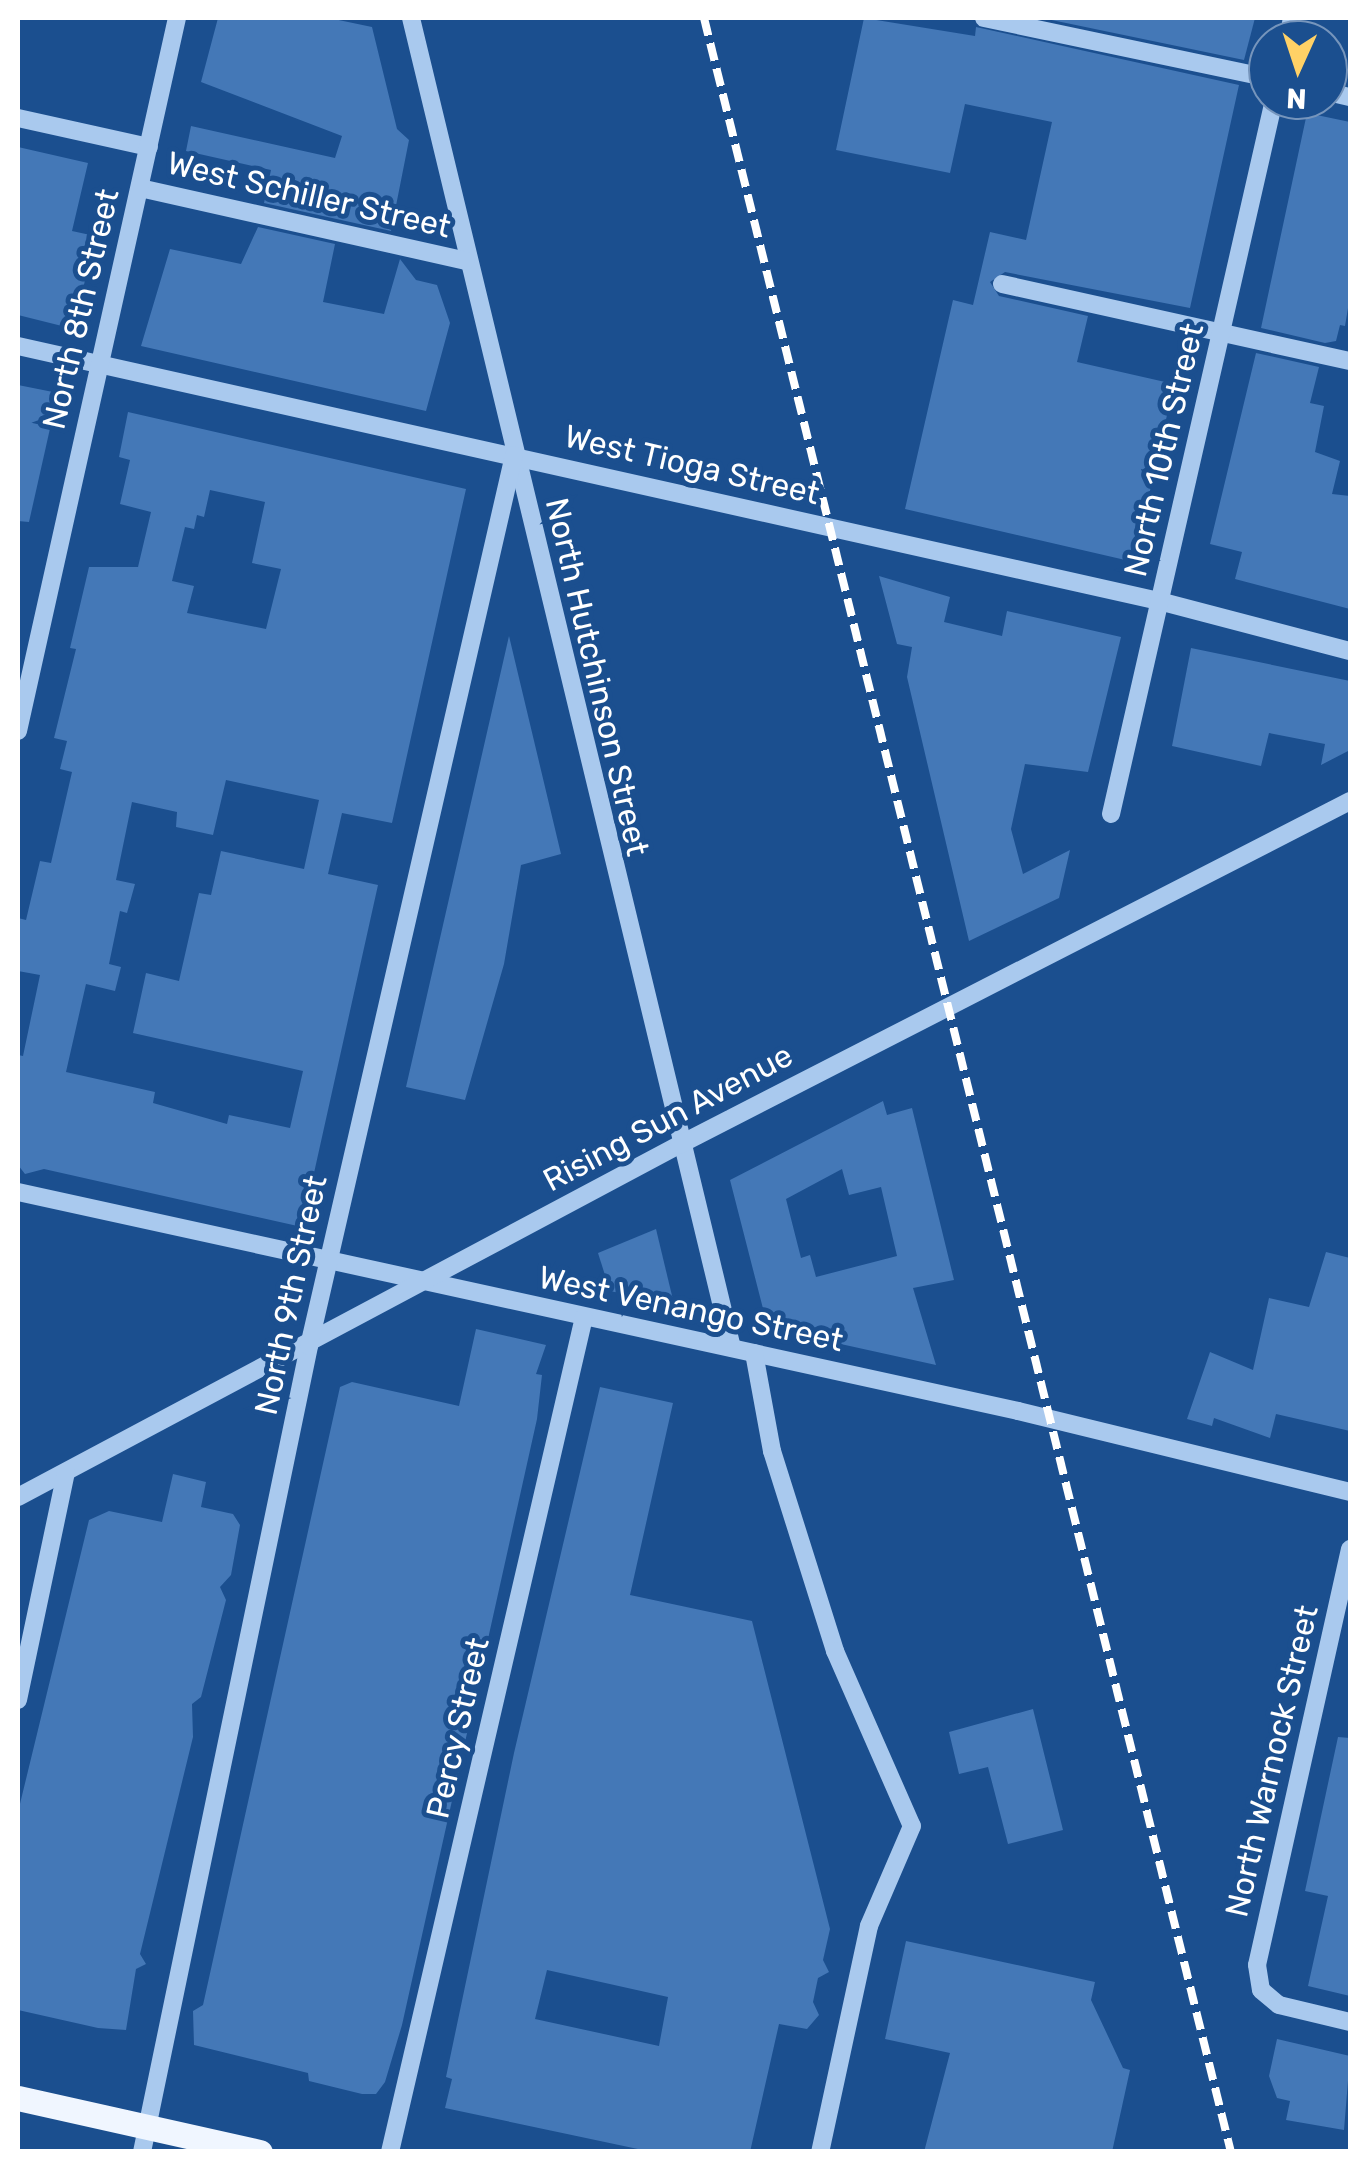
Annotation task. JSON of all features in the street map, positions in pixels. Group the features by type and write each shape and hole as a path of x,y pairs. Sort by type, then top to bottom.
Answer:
{"main road":[{"path":"18,2098 145,2139 260,2152"}],"street":[{"name":"North 8th Street","path":"18,731 178,18"},
{"name":"North Hutchinson Street","path":"411,18 679,1145 732,1348"},
{"path":"984,18 1248,74"},
{"name":"West Schiller Street","path":"18,118 149,147"},
{"name":"North 10th Street","path":"1111,814 1270,120"},
{"name":"West Schiller Street","path":"140,188 466,261"},
{"path":"1002,284 1350,361"},
{"name":"West Tioga Street","path":"18,346 1159,601 1350,650"},
{"name":"North 9th Street","path":"145,2139 309,1346 514,455"},
{"name":"Rising Sun Avenue","path":"18,1498 309,1346 424,1280 679,1145 1350,801"},
{"name":"West Venango Street","path":"18,1192 732,1348 1350,1492"},
{"name":"Percy Street","path":"390,2152 584,1317"},
{"path":"754,1353 772,1451 836,1651 912,1826 869,1926 820,2152"},
{"path":"18,1700 66,1472"},
{"name":"North Warnock Street","path":"1350,1549 1257,1965 1260,1986 1279,2005 1350,2022"}],"building":[{"path":"218,18 329,18 372,27 397,129 409,140 391,231 264,203 271,170 186,151 191,126 335,158 342,136 201,82"},
{"path":"864,18 975,36 976,27 1239,85 1190,308 1005,272 990,282 999,296 1088,316 1077,362 1174,384 1134,562 905,509 953,300 973,305 990,232 1026,240 1052,122 965,104 950,173 836,150"},
{"path":"1042,18 1255,18 1248,20 1244,60"},
{"path":"1306,120 1350,122 1350,296 1345,326 1340,325 1336,341 1325,343 1261,328"},
{"path":"18,147 88,163 72,231 95,236 74,329 18,315"},
{"path":"258,227 335,244 323,302 384,314 400,259 416,280 437,285 450,323 426,411 141,346 170,249 241,264"},
{"path":"1256,353 1319,367 1310,403 1324,406 1315,452 1340,461 1332,494 1350,496 1350,609 1235,579 1242,552 1210,544"},
{"path":"18,385 58,393 29,522 18,521"},
{"path":"128,412 466,489 392,823 342,813 328,874 378,885 302,1227 44,1169 25,1174 18,1165 18,1055 23,1056 40,975 18,971 18,918 26,920 40,861 51,863 72,772 60,769 67,741 54,738 76,649 70,648 89,567 138,567 151,512 120,504 130,460 119,457","holes":["210,490 265,502 252,563 281,569 266,629 187,613 194,586 172,581 185,527 194,529 197,515 204,517","226,780 319,800 304,869 221,851 211,895 199,893 179,981 146,973 133,1033 303,1071 290,1128 229,1115 227,1124 153,1103 155,1092 66,1072 86,984 115,991 121,967 109,964 120,911 127,913 135,884 116,880 132,802 177,812 176,827 213,835"]},
{"path":"879,576 950,597 944,622 1002,636 1007,611 1121,637 1088,772 1025,764 1011,829 1023,874 1070,850 1059,898 969,941 907,677 912,647 897,644"},
{"path":"509,636 561,854 521,865 504,964 465,1100 406,1087"},
{"path":"1191,648 1350,681 1350,750 1321,765 1325,744 1269,733 1261,766 1172,746"},
{"path":"883,1101 887,1115 912,1108 954,1280 913,1288 936,1365 768,1328 730,1180","holes":["842,1169 849,1195 881,1187 897,1256 816,1277 810,1255 801,1258 786,1199"]},
{"path":"656,1229 674,1304 610,1291 598,1253"},
{"path":"1326,1252 1350,1258 1350,1431 1276,1414 1270,1438 1214,1418 1212,1426 1187,1419 1210,1352 1253,1370 1269,1298 1309,1307"},
{"path":"476,1329 546,1345 536,1374 542,1375 537,1419 402,2025 385,2082 376,2094 362,2094 309,2081 308,2073 194,2045 193,2011 203,2005 340,1387 352,1382 459,1406"},
{"path":"600,1387 673,1403 630,1595 752,1621 830,1929 823,1960 829,1972 818,1978 813,2002 819,2015 807,2029 779,2024 750,2152 652,2152 445,2108 452,2079 446,2077 514,1753","holes":["547,1970 668,1997 659,2046 535,2019"]},
{"path":"173,1474 206,1482 201,1507 233,1514 240,1525 231,1575 220,1587 226,1600 201,1697 192,1704 193,1737 140,1954 146,1964 136,1969 126,2030 98,2028 18,2010 18,1812 89,1520 109,1511 162,1522"},
{"path":"1033,1709 1063,1830 1008,1844 988,1767 959,1774 949,1732"},
{"path":"1338,1737 1350,1738 1350,1996 1308,1986 1328,1896 1305,1891"},
{"path":"906,1941 1095,1982 1091,2000 1123,2068 1130,2070 1112,2152 924,2152 950,2053 885,2039"},
{"path":"1277,2039 1350,2056 1344,2130 1286,2120 1290,2101 1277,2098 1269,2076"}],"railway":[{"path":"704,18 1231,2152"}]}
